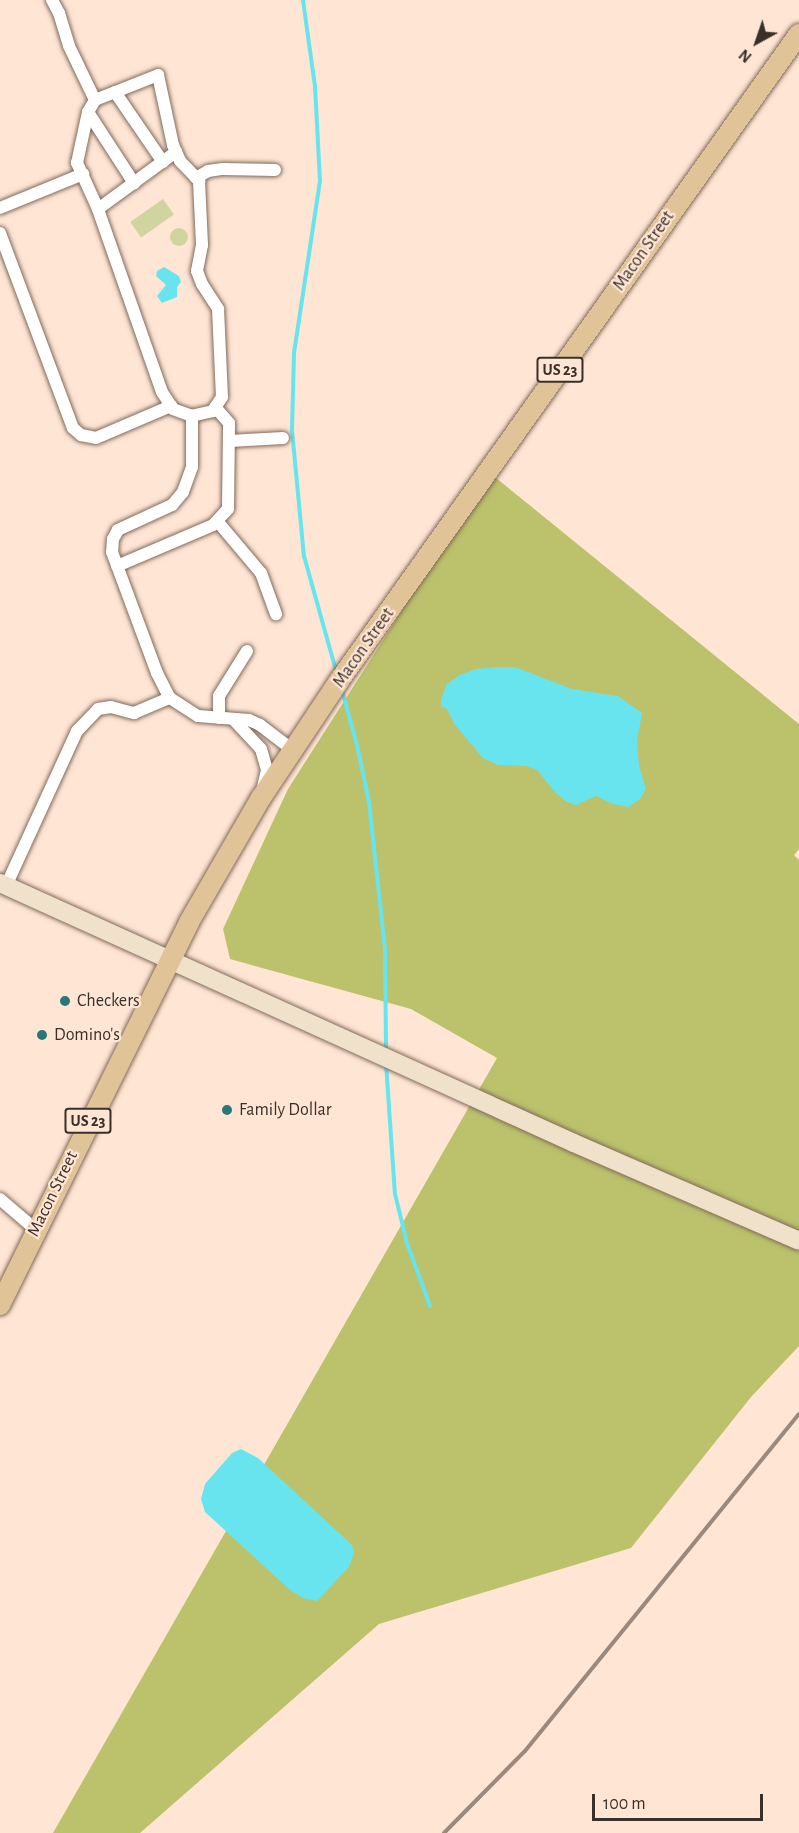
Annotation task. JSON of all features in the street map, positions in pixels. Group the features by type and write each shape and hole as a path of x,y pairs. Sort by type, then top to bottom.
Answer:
{"main road":[{"name":"Macon Street","path":"0,1305 35,1229 169,960 225,857 261,798 346,672 799,33"},
{"path":"3,885 574,1143 799,1240"}],"street":[{"path":"52,0 59,13 69,46 95,100"},
{"path":"158,75 176,152 196,178 202,192 202,245 197,272 218,309 217,332 223,384 222,397 205,415 192,416 171,406 150,361 98,209 77,163 88,112 95,100 158,75"},
{"path":"115,92 163,162"},
{"path":"88,112 134,183"},
{"path":"98,209 176,152"},
{"path":"196,178 208,171 275,170"},
{"path":"0,208 83,174"},
{"path":"0,233 73,428 81,435 96,438 171,406"},
{"path":"117,566 218,522 228,509 229,423 215,407"},
{"path":"192,416 192,467 183,492 172,505 118,530 112,539 112,552 153,663 170,698 198,716 233,719 260,725 294,751"},
{"path":"229,441 283,438"},
{"path":"218,522 261,573 276,614"},
{"path":"219,718 219,696 247,651"},
{"path":"3,885 78,731 98,709 111,707 134,713 170,698"},
{"path":"233,719 253,738 264,758 267,770 261,798"},
{"path":"0,1199 35,1229"}],"green space":[{"path":"163,199 174,215 141,238 130,222"},
{"path":"179,228 185,231 188,237 185,243 179,246 173,243 170,237 173,231"},
{"path":"485,469 799,724 799,849 794,855 799,860 799,1346 751,1397 631,1548 379,1624 140,1833 53,1833 497,1058 411,1009 230,959 223,929 288,789 394,623"}],"water":[{"path":"164,267 179,276 181,282 177,287 177,297 162,303 157,296 166,285 156,276 157,271"},
{"path":"515,667 572,689 618,696 642,713 637,741 639,766 646,789 640,799 628,807 613,804 596,796 576,805 567,802 555,792 537,770 527,766 498,765 483,758 455,725 447,709 441,706 441,699 447,684 460,675 476,669"},
{"path":"241,1449 258,1458 352,1545 354,1553 349,1567 317,1601 303,1598 290,1590 205,1512 201,1499 205,1484 232,1453"}],"waterway":[{"path":"303,0 315,86 320,181 294,353 292,430 304,556 337,674"},
{"path":"342,690 369,802 385,950 386,1053"},
{"path":"386,1063 395,1194 407,1243 430,1306"}],"railway":[{"path":"444,1833 525,1751 799,1414"}],"place":[{"name":"Checkers","path":"65,1001"},
{"name":"Domino's","path":"42,1035"},
{"name":"Family Dollar","path":"227,1110"}]}
